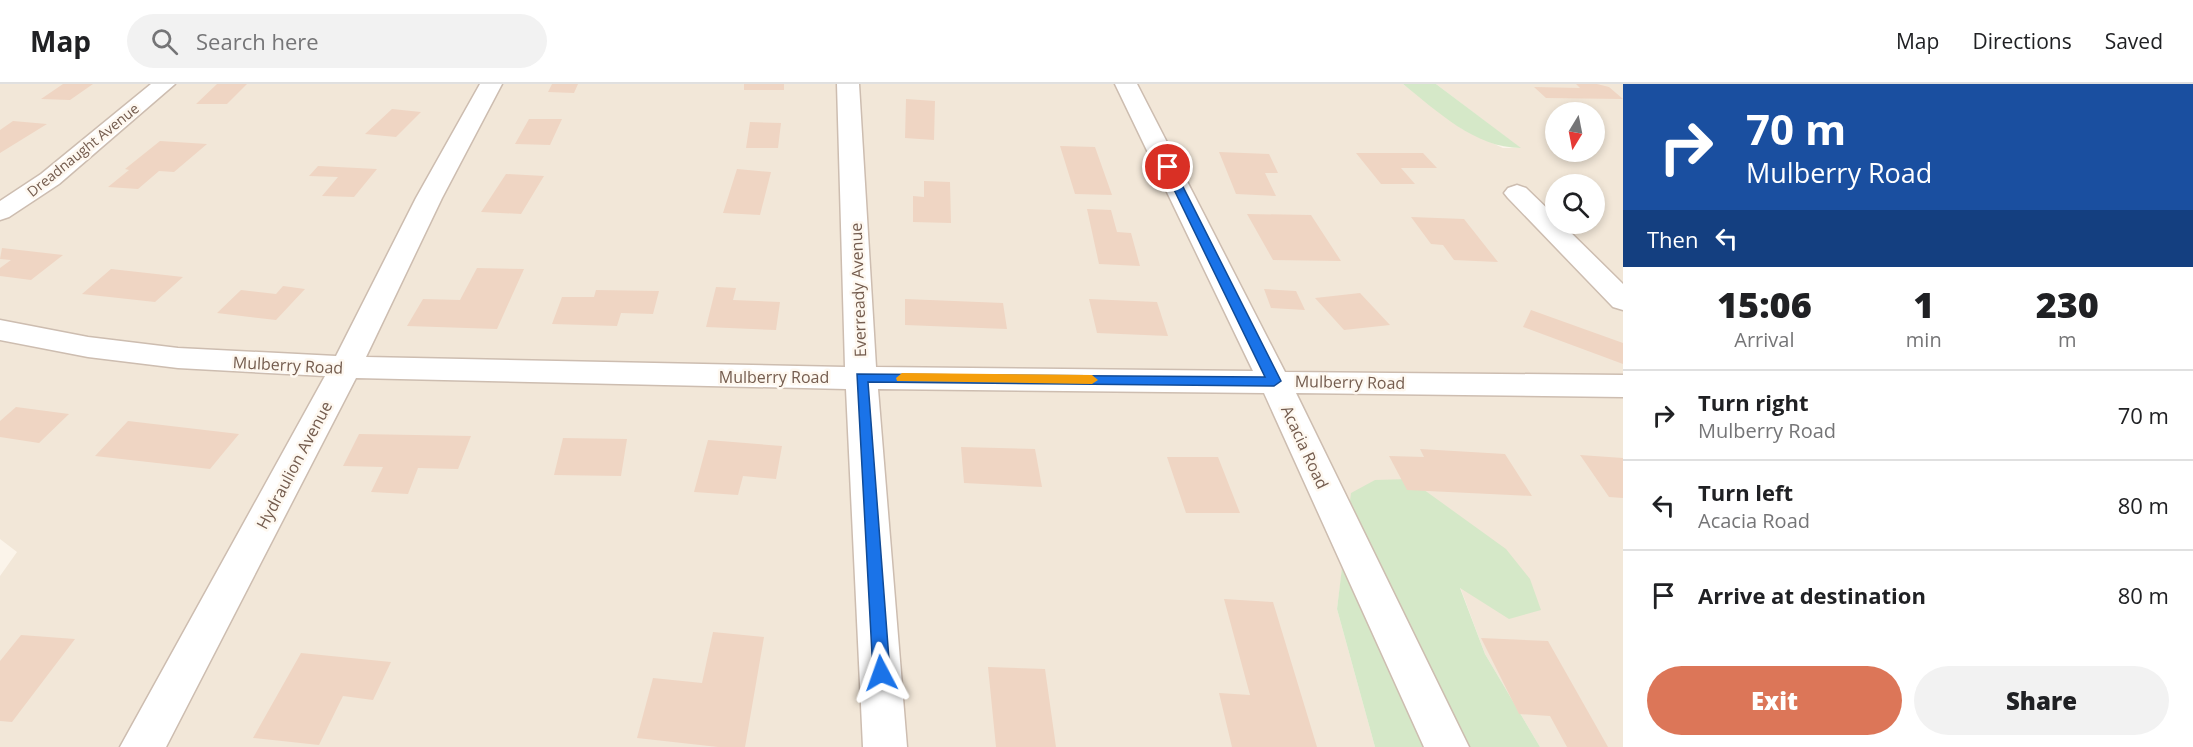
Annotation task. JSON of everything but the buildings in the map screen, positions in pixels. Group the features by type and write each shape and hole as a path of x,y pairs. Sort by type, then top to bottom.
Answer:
{"street":[{"name":"Dreadnaught Avenue","path":"0,212 50,179 164,84"},
{"name":"Hydraulion Avenue","path":"142,747 346,368 429,198 492,84"},
{"name":"Everready Avenue","path":"848,84 861,377 885,747"},
{"name":"Acacia Road","path":"1126,84 1274,381 1447,747"},
{"path":"1517,193 1623,301"},
{"name":"Mulberry Road","path":"0,330 88,347 178,358 346,368 1623,386"}],"shaded area":[{"path":"0,84 1403,84 1462,129 1503,148 1520,148 1436,84 1623,84 1623,747 1540,747 1485,654 1460,587 1352,493 1337,609 1375,747 0,747 0,576 17,552 0,539"}],"green space":[{"path":"1403,84 1436,84 1521,148 1488,142 1472,135 1443,116"},
{"path":"1409,479 1506,549 1530,579 1541,610 1509,619 1460,588 1485,654 1540,747 1375,747 1337,609 1351,493 1375,480"}],"slow traffic":[{"path":"902,378 1092,380"}],"route":[{"path":"881,673 861,377 1274,381 1168,167"}]}
